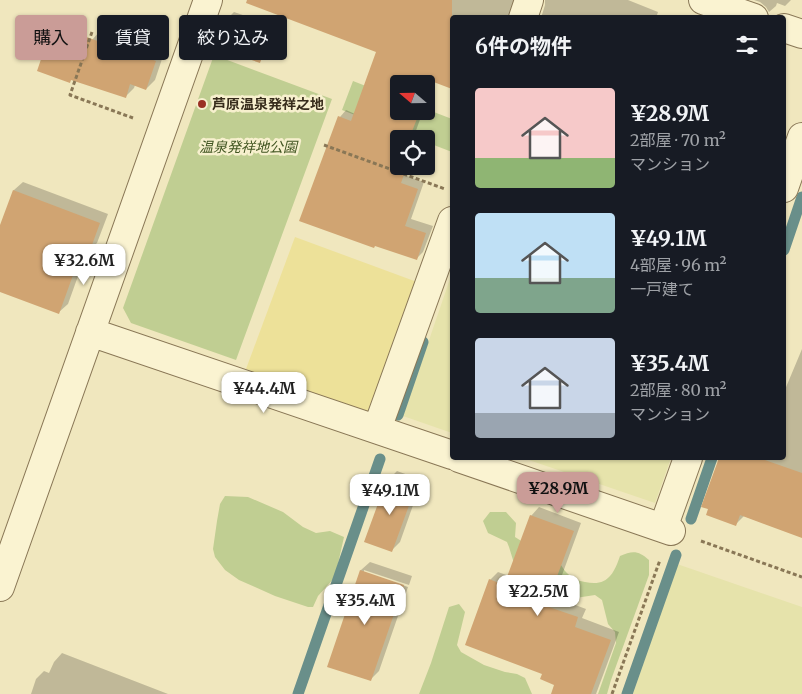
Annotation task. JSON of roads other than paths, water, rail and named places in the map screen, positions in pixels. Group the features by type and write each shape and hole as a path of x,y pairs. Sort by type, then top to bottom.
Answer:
{"street":[{"path":"0,587 208,0"},
{"path":"524,15 529,0"},
{"path":"703,0 746,15"},
{"path":"786,29 802,34"},
{"path":"786,182 802,137"},
{"path":"377,429 450,227"},
{"path":"90,332 450,454"},
{"path":"465,460 667,529 687,460"}],"waterway":[{"path":"786,244 802,197"},
{"path":"398,415 423,342"},
{"path":"298,694 380,459"},
{"path":"691,519 711,460"},
{"path":"627,694 676,555"}],"place":[{"name":"芦原温泉発祥之地","path":"202,104"}],"park label":[{"name":"温泉発祥地公園","path":"248,147"}]}
